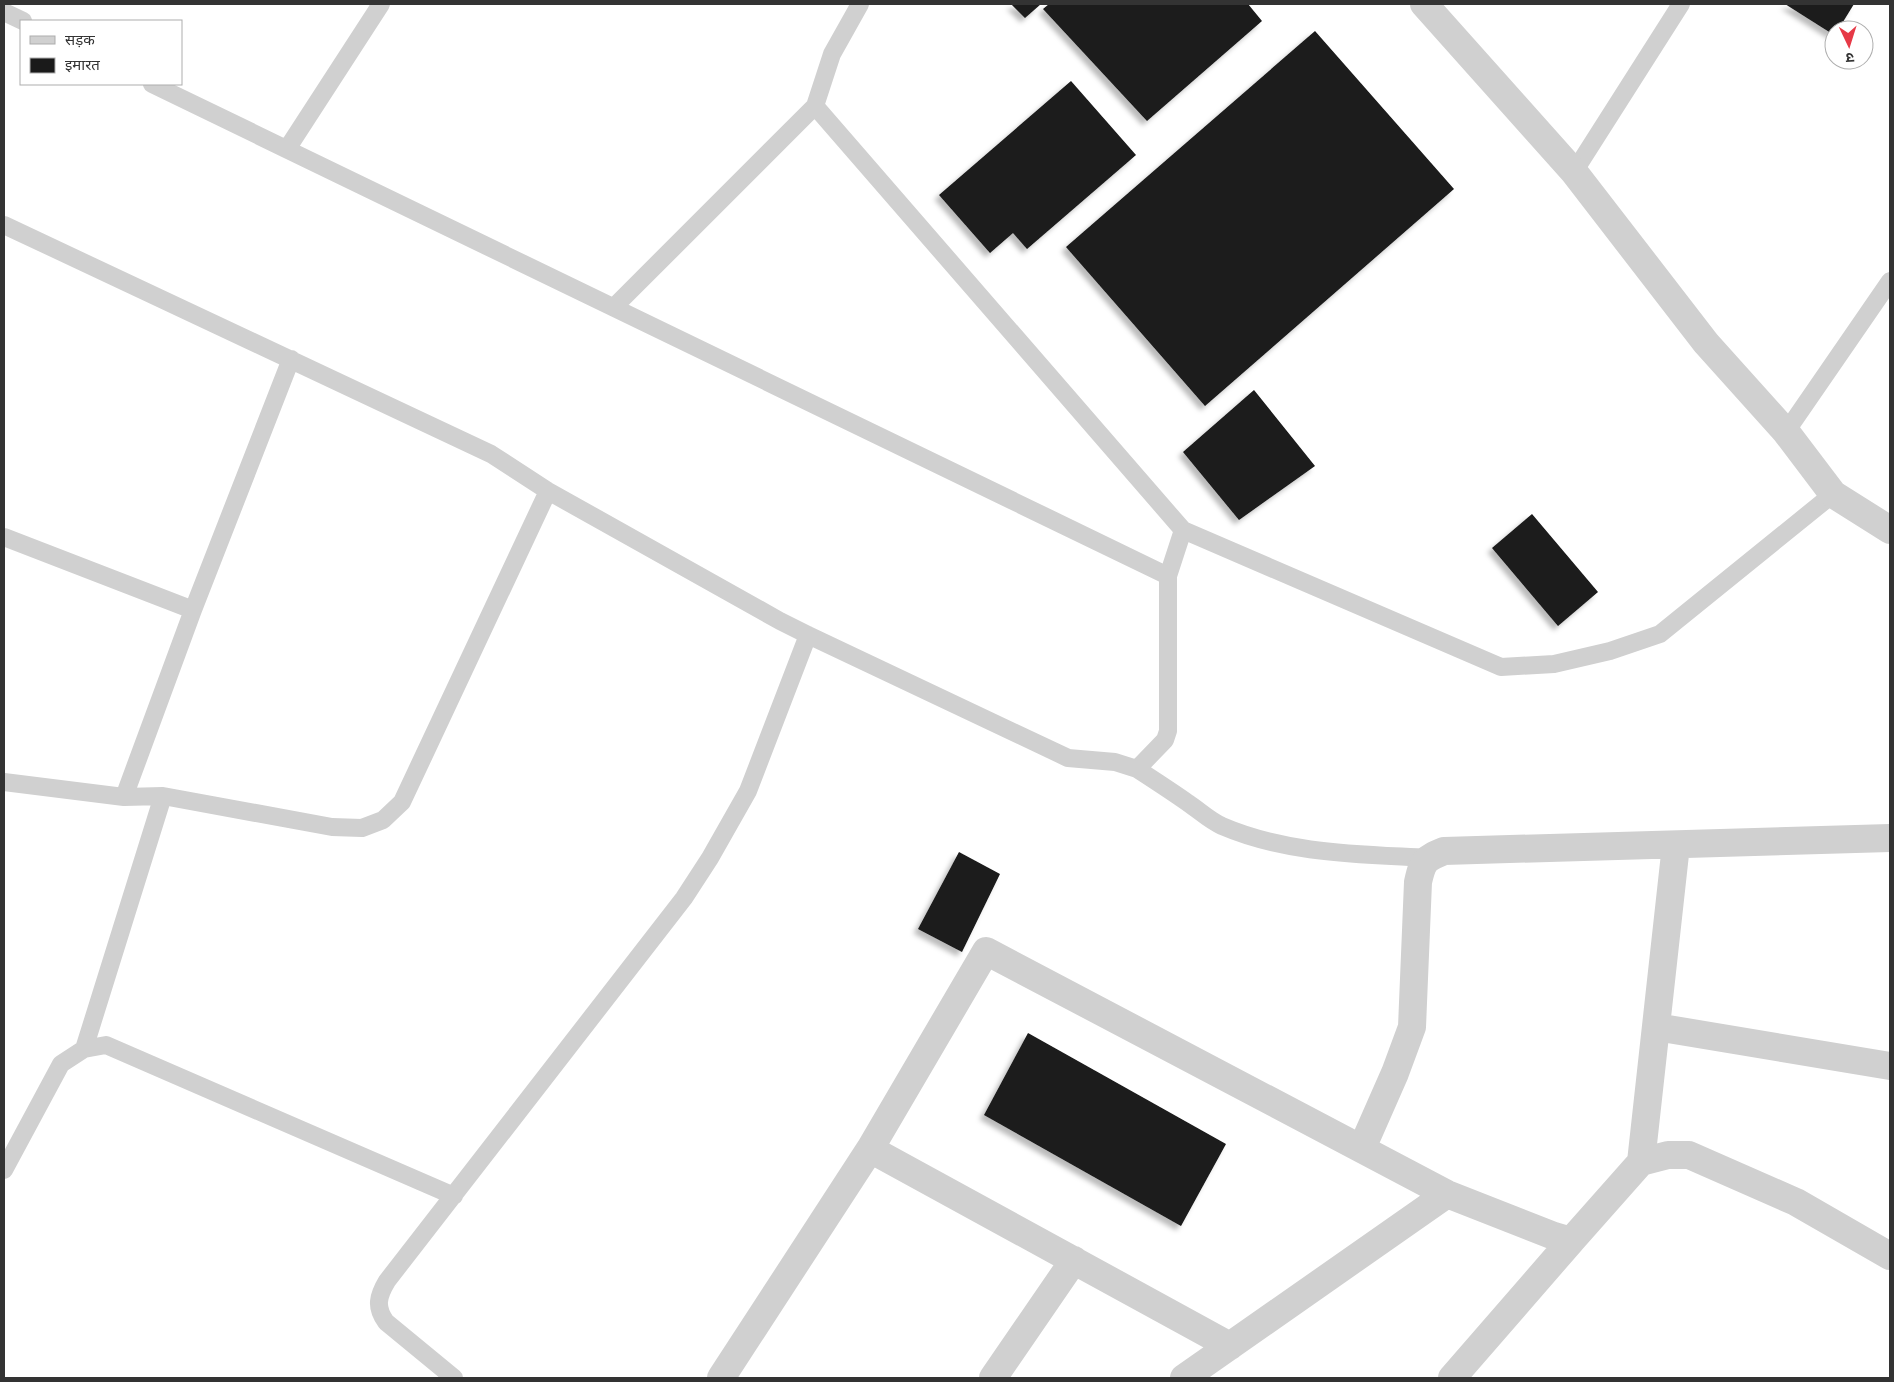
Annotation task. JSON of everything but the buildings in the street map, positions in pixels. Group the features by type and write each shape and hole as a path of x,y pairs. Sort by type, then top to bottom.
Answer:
{"street":[{"path":"1424,4 1574,172 1706,344 1786,432 1833,494 1890,530"},
{"path":"1362,1148 1396,1073 1412,1027 1418,882 1421,869 1428,858 1444,851 1890,838"},
{"path":"1452,1378 1641,1162 1676,845"},
{"path":"721,1378 870,1149 986,951 1447,1194 1526,1226 1571,1241"},
{"path":"1656,1027 1890,1066"},
{"path":"870,1149 1230,1346"},
{"path":"1641,1162 1668,1156 1689,1155 1796,1202 1890,1256"},
{"path":"1184,1378 1447,1194"},
{"path":"993,1378 1074,1260"}],"lane":[{"path":"287,149 381,4"},
{"path":"614,307 815,106 832,54 860,4"},
{"path":"1574,172 1681,4"},
{"path":"4,12 22,20"},
{"path":"154,85 1168,576"},
{"path":"815,106 1183,530 1501,667 1554,664 1610,651 1660,634 1833,494"},
{"path":"4,225 491,454 548,491 780,621 1068,758 1115,762 1137,770 1189,803 1206,817 1223,826 1267,840 1322,851 1428,858"},
{"path":"1786,432 1890,280"},
{"path":"124,797 193,610 291,359"},
{"path":"4,782 124,797 163,796 332,827 362,828 384,820 402,802 548,491"},
{"path":"1137,770 1164,740 1168,731 1168,576 1183,530"},
{"path":"4,537 193,610"},
{"path":"454,1378 386,1322 381,1314 378,1303 386,1281 684,898 710,858 748,791 808,635"},
{"path":"84,1049 163,796"},
{"path":"4,1170 61,1064 84,1049 106,1045 454,1196"}]}
